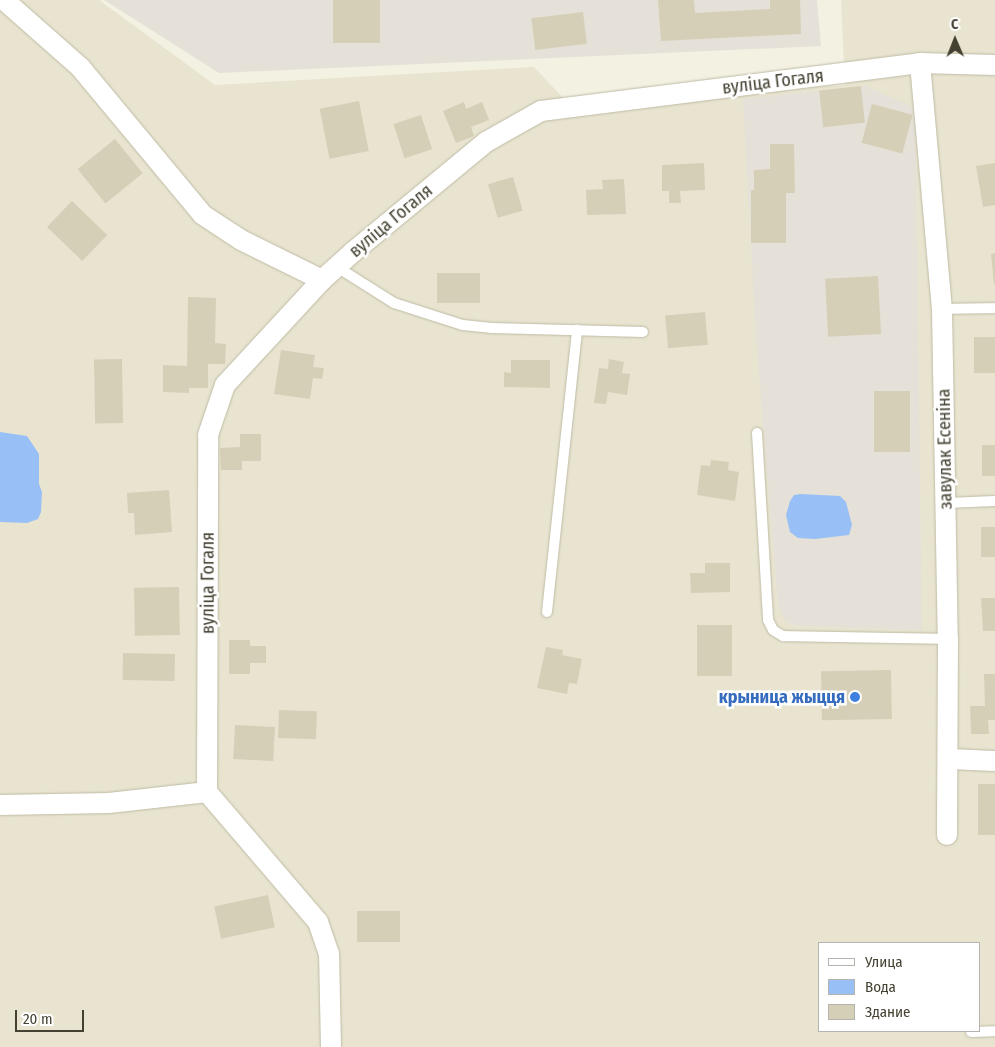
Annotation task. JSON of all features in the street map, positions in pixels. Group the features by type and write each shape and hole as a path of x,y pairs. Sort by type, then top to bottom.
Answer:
{"street":[{"path":"4,0 80,67 203,214 241,240 322,280"},
{"name":"вуліца Гогаля","path":"207,792 208,435 225,385 336,267 486,142 541,112 920,63 995,65"},
{"name":"завулак Есеніна","path":"920,63 942,309 948,639 947,835"},
{"path":"948,759 995,761"},
{"path":"0,805 109,803 207,792 318,922 329,954 331,1047"}],"lane":[{"path":"336,267 394,303 463,325 492,328 643,332"},
{"path":"942,309 995,308"},
{"path":"546,612 577,330"},
{"path":"757,433 768,620 773,630 784,636 948,639"},
{"path":"946,503 995,501"},
{"path":"971,1032 995,1032"}],"shaded area":[{"path":"0,0 99,0 215,85 534,67 567,102 845,85 841,0 995,0 995,1047 0,1047"},
{"path":"104,0 817,0 821,46 219,73"},
{"path":"866,86 915,108 922,630 798,626 786,622 778,605 756,337 743,99"}],"water":[{"path":"0,432 27,436 39,454 39,484 42,492 41,512 38,519 27,523 0,522"},
{"path":"794,495 840,496 846,502 852,525 849,535 815,539 798,538 790,532 786,515 790,501"}],"building":[{"path":"333,0 380,0 380,43 333,43"},
{"path":"658,0 694,0 695,13 770,9 770,0 800,0 801,34 661,41"},
{"path":"583,12 587,44 535,50 531,18"},
{"path":"861,86 865,123 823,127 819,90"},
{"path":"359,101 369,151 329,159 320,109"},
{"path":"464,102 466,109 482,102 489,120 471,127 474,136 456,143 443,111"},
{"path":"872,104 913,115 902,154 862,143"},
{"path":"421,115 432,149 405,158 393,124"},
{"path":"115,139 143,173 105,203 78,169"},
{"path":"770,144 794,144 795,193 786,193 786,243 751,243 751,190 754,190 754,170 770,169"},
{"path":"704,163 705,190 680,191 681,203 669,203 669,191 662,191 662,165"},
{"path":"995,163 995,205 983,207 976,166"},
{"path":"513,177 523,211 498,218 488,184"},
{"path":"624,179 626,214 587,215 586,190 603,189 602,180"},
{"path":"72,201 107,235 82,261 47,227"},
{"path":"995,253 995,284 994,284 991,254"},
{"path":"437,273 480,273 480,303 437,303"},
{"path":"878,276 881,334 828,337 825,279"},
{"path":"188,297 216,298 215,343 226,344 225,364 208,364 208,388 189,388 189,393 163,392 163,365 187,366"},
{"path":"705,312 708,345 668,348 665,315"},
{"path":"974,337 995,337 995,373 974,373"},
{"path":"281,350 315,355 313,367 324,368 322,379 313,378 310,399 274,394"},
{"path":"94,359 122,359 123,423 95,423"},
{"path":"609,359 624,362 622,373 630,374 627,395 608,392 606,404 594,403 599,368 608,369"},
{"path":"511,360 550,360 550,388 504,387 504,372 511,373"},
{"path":"874,391 910,391 910,452 874,452"},
{"path":"240,434 261,434 261,461 242,461 242,470 221,470 220,448 240,447"},
{"path":"982,445 995,445 995,476 982,476"},
{"path":"711,460 729,462 728,470 739,472 735,501 697,495 701,465 710,466"},
{"path":"169,490 172,532 135,535 134,513 128,513 127,493"},
{"path":"981,527 995,527 995,557 981,557"},
{"path":"705,563 730,563 730,592 691,593 690,573 705,573"},
{"path":"179,587 180,635 135,636 134,588"},
{"path":"981,598 995,598 995,631 983,631"},
{"path":"697,625 732,625 732,676 697,676"},
{"path":"229,640 250,640 250,646 266,646 266,663 250,663 250,674 229,674"},
{"path":"546,647 563,650 562,655 582,659 577,684 569,683 567,694 537,688"},
{"path":"123,653 175,654 175,681 123,680"},
{"path":"891,670 892,719 822,720 821,671"},
{"path":"984,674 995,674 995,720 988,720 989,734 971,734 970,706 985,706"},
{"path":"279,710 317,711 316,739 278,738"},
{"path":"235,725 275,727 273,761 233,759"},
{"path":"978,784 995,784 995,835 978,835"},
{"path":"268,895 275,927 221,939 214,906"},
{"path":"357,911 400,911 400,942 357,942"}],"place":[{"name":"крыница жыцця","path":"855,697"}]}
